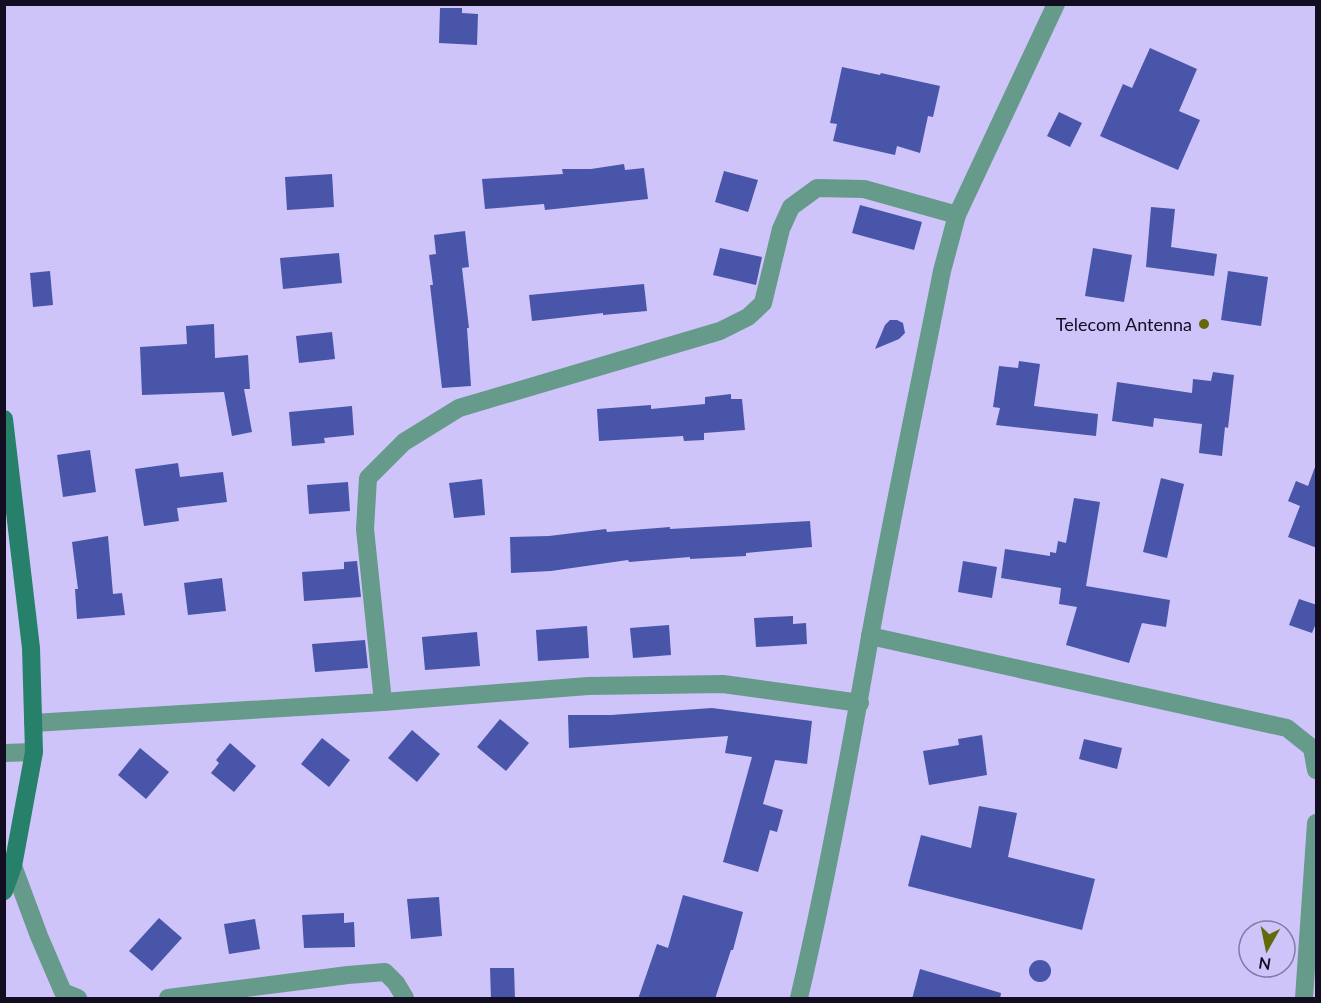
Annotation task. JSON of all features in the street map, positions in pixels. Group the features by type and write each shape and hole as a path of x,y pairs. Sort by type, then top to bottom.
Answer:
{"street":[{"path":"799,999 825,886 860,703 870,636 940,283 957,215 1056,4"},
{"path":"383,702 365,530 368,478 405,442 459,408 720,331 748,317 763,303 781,229 791,207 817,188 864,189 957,215"},
{"path":"4,419 31,648 34,752 13,866 4,891"},
{"path":"870,636 1287,728 1312,748 1317,770"},
{"path":"33,723 383,702 588,686 723,684 860,703"},
{"path":"4,753 34,752"},
{"path":"1304,999 1317,823"},
{"path":"13,866 63,992 78,999"},
{"path":"168,999 385,972 396,983 405,999"}],"building":[{"path":"440,8 462,8 462,13 478,14 477,45 439,43"},
{"path":"1150,48 1197,69 1179,111 1200,120 1178,170 1100,136 1123,84 1132,88"},
{"path":"842,67 940,86 933,117 928,116 920,153 897,146 895,155 833,141 837,124 830,123"},
{"path":"1059,112 1082,123 1070,147 1047,136"},
{"path":"624,164 625,170 644,168 648,199 545,210 544,204 485,209 482,179 563,174 562,169 591,169"},
{"path":"724,171 758,180 748,212 715,202"},
{"path":"332,174 334,207 287,210 285,177"},
{"path":"860,205 922,222 914,250 852,233"},
{"path":"1151,207 1175,209 1171,247 1217,254 1214,276 1146,267"},
{"path":"465,231 469,267 462,268 469,328 467,328 471,386 442,388 430,285 433,285 429,255 436,254 434,235"},
{"path":"720,248 762,257 756,285 713,275"},
{"path":"1093,248 1132,255 1124,302 1085,296"},
{"path":"339,253 342,283 283,289 280,258"},
{"path":"50,271 53,305 33,307 30,273"},
{"path":"1228,271 1268,277 1261,326 1221,320"},
{"path":"644,284 647,311 603,315 603,313 532,321 529,295"},
{"path":"890,320 903,323 905,333 899,339 875,349 885,325"},
{"path":"214,324 215,358 248,355 250,389 244,389 252,432 232,436 224,392 142,395 140,347 187,344 186,326"},
{"path":"332,332 335,359 299,363 296,336"},
{"path":"1019,361 1040,364 1034,406 1098,414 1096,436 996,425 1000,408 993,407 999,366 1018,368"},
{"path":"1213,372 1234,375 1228,428 1225,427 1222,456 1199,453 1202,424 1154,418 1153,427 1112,421 1117,382 1192,393 1193,379 1211,381"},
{"path":"731,394 731,399 742,399 745,430 704,433 704,440 684,441 683,436 599,441 597,409 651,405 651,409 705,404 705,397"},
{"path":"352,406 354,435 324,438 325,443 292,446 289,412"},
{"path":"90,450 96,492 63,497 57,455"},
{"path":"178,463 180,477 223,472 227,502 177,508 179,521 144,526 135,469"},
{"path":"1315,467 1317,467 1317,548 1288,537 1300,506 1288,501 1296,481 1308,486"},
{"path":"1161,478 1184,484 1167,558 1143,552"},
{"path":"482,479 485,515 454,518 449,483"},
{"path":"348,482 350,511 309,514 307,485"},
{"path":"1074,498 1100,502 1086,586 1170,600 1166,627 1142,623 1129,663 1066,645 1077,607 1059,604 1061,588 1001,578 1005,549 1050,556 1050,552 1056,553 1058,541 1066,543"},
{"path":"810,521 812,547 746,553 746,556 690,559 690,557 629,562 628,560 551,571 511,573 510,537 549,536 606,529 607,532"},
{"path":"108,536 113,594 122,593 125,615 77,619 75,589 78,589 72,542"},
{"path":"357,561 361,597 304,601 302,572 344,569 344,562"},
{"path":"963,561 997,567 992,598 958,592"},
{"path":"222,578 226,611 188,615 184,583"},
{"path":"1299,599 1317,605 1317,621 1312,633 1289,625"},
{"path":"793,616 793,624 806,623 807,644 756,647 754,618"},
{"path":"669,625 671,655 633,658 630,628"},
{"path":"587,626 589,658 538,661 536,630"},
{"path":"477,632 480,666 425,670 422,637"},
{"path":"365,640 368,668 315,672 312,644"},
{"path":"712,708 812,721 807,764 775,760 763,804 783,810 777,832 770,830 758,872 723,862 752,757 725,753 728,736 569,748 568,715 611,715"},
{"path":"500,719 529,743 506,771 477,747"},
{"path":"412,730 440,754 417,782 388,758"},
{"path":"982,735 987,775 929,785 923,751 959,745 958,739"},
{"path":"322,738 350,760 329,787 301,764"},
{"path":"1084,739 1122,748 1117,769 1079,759"},
{"path":"230,743 256,766 234,792 211,773 219,763 216,760"},
{"path":"140,748 169,772 146,799 118,775"},
{"path":"979,806 1017,813 1008,857 1095,879 1082,930 908,886 921,835 971,848"},
{"path":"683,895 743,912 733,950 731,950 715,999 638,999 657,944 668,948"},
{"path":"439,897 442,936 411,939 407,899"},
{"path":"344,913 344,923 354,922 355,947 304,948 302,915"},
{"path":"159,918 182,938 152,971 129,951"},
{"path":"255,919 260,949 229,954 224,924"},
{"path":"1040,960 1048,963 1051,971 1048,979 1040,982 1032,979 1029,971 1032,963"},
{"path":"490,968 514,968 515,999 491,999"},
{"path":"920,969 1001,993 1000,999 912,999"}],"place":[{"name":"Telecom Antenna","path":"1204,324"}]}
